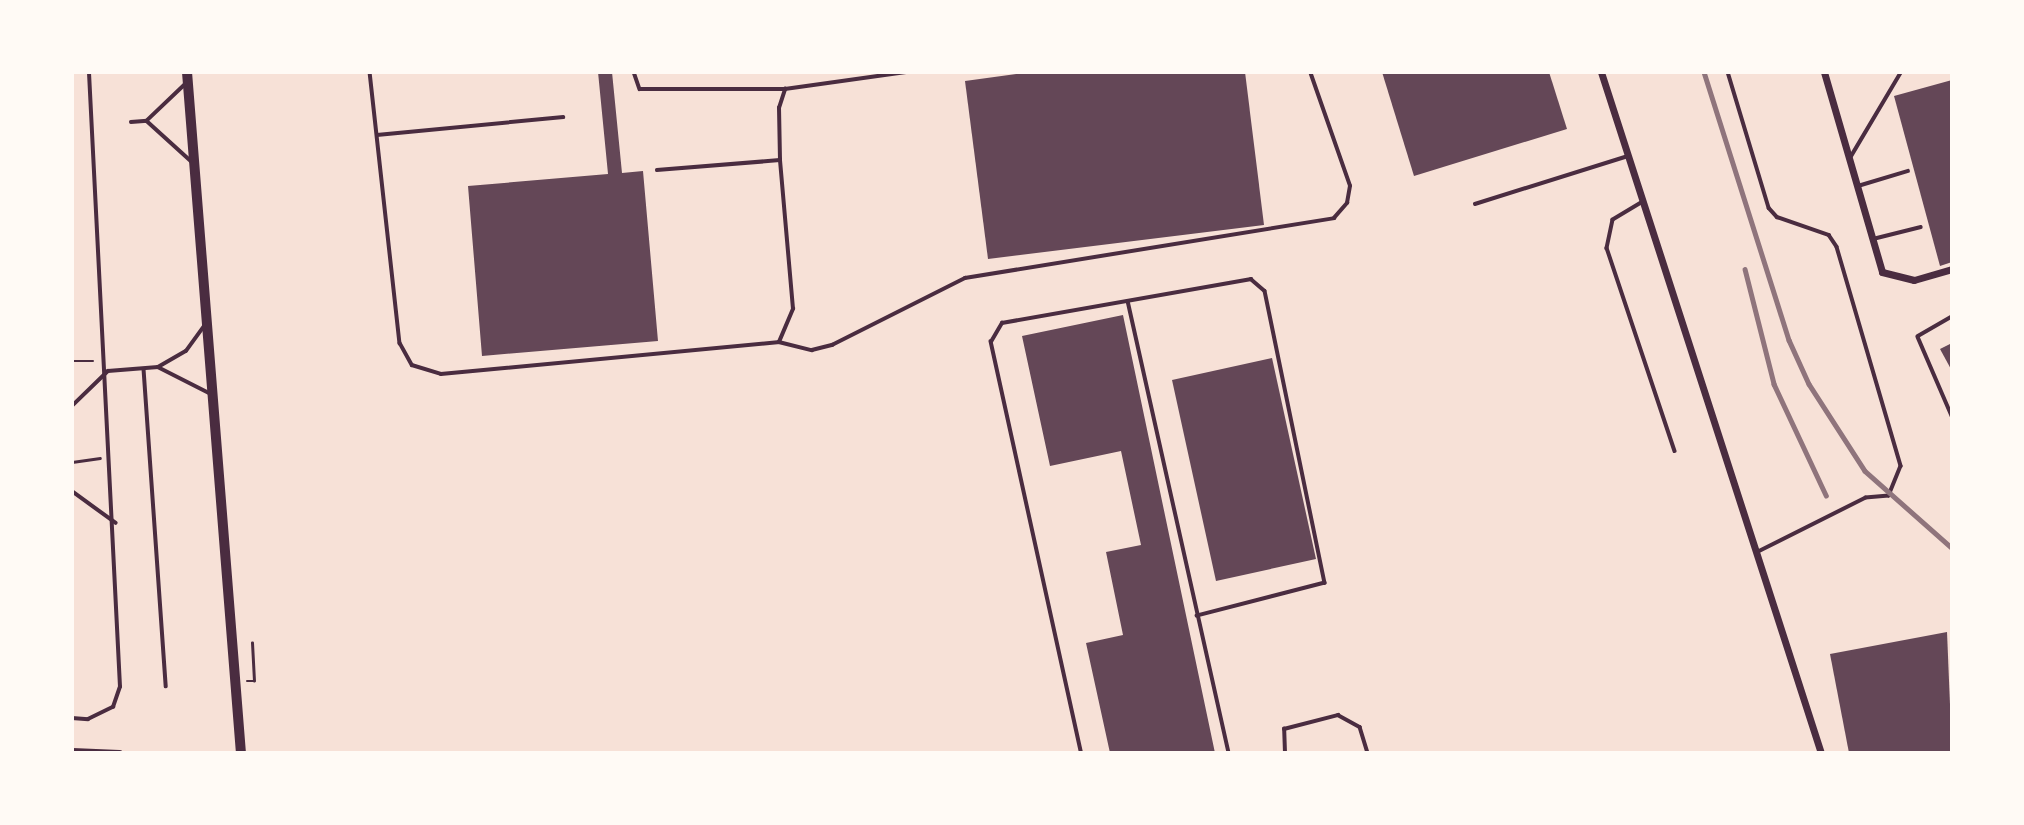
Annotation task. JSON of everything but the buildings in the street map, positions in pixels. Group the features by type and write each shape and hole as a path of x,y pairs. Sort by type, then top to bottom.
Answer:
{"main road":[{"path":"187,77 241,753"}],"street":[{"path":"1601,72 1821,753"},
{"path":"1824,72 1882,272 1895,280 1952,269"},
{"path":"72,751 119,753"}],"lane":[{"path":"72,718 88,719 113,707 120,687 113,456 89,72"},
{"path":"370,72 400,343 412,365 428,373 732,351 779,342 812,350 832,345 965,278 1334,218 1348,204 1350,186 1310,72"},
{"path":"634,72 640,89 785,89 906,72"},
{"path":"1728,72 1769,208 1777,217 1829,235 1837,247 1901,467 1889,496 1866,498 1756,553"},
{"path":"1850,158 1901,72"},
{"path":"131,122 147,121 187,77"},
{"path":"779,342 793,309 780,160 779,108 785,89"},
{"path":"377,135 563,117"},
{"path":"147,121 194,163"},
{"path":"1475,205 1628,156"},
{"path":"657,170 780,160"},
{"path":"1858,186 1908,171"},
{"path":"1643,202 1613,220 1607,248 1675,451"},
{"path":"1873,239 1921,227"},
{"path":"1080,753 991,342 1002,323 1251,279 1265,291 1325,583 1197,616"},
{"path":"1128,301 1229,753"},
{"path":"1952,317 1923,331 1918,348 1952,416"},
{"path":"72,406 108,371 158,368 186,351 205,324"},
{"path":"158,368 212,395"},
{"path":"144,369 166,685"},
{"path":"72,491 116,523"},
{"path":"1284,753 1284,729 1338,715 1360,727 1368,753"}],"path":[{"path":"72,361 108,361"},
{"path":"72,462 113,456"},
{"path":"236,682 254,681 252,643"}],"railway":[{"path":"1704,72 1789,340 1809,384 1865,471 1952,548"},
{"path":"1745,269 1774,384 1826,495"}]}
